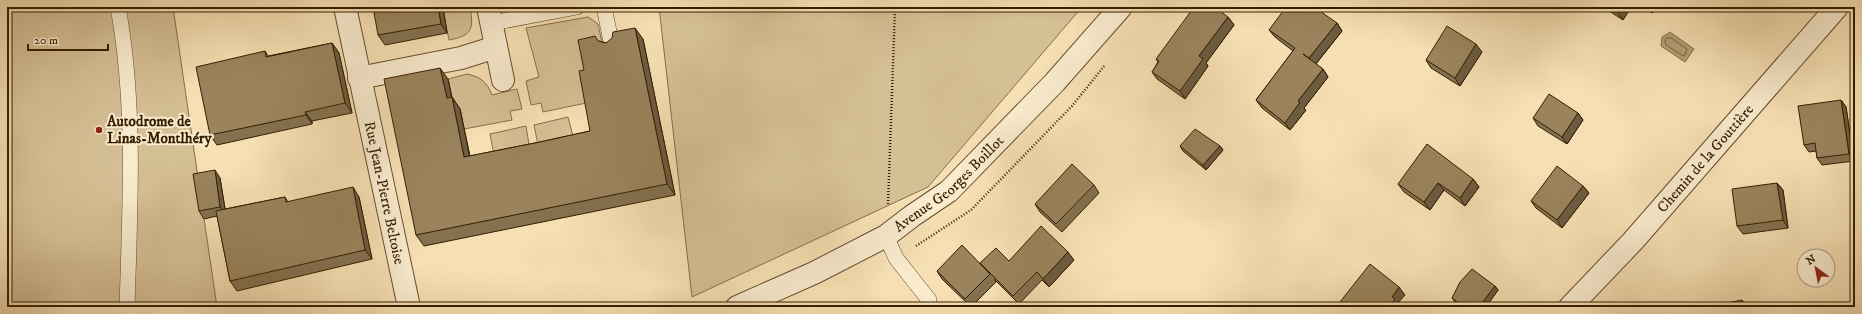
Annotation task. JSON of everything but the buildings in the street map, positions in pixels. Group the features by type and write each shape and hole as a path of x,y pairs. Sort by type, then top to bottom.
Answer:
{"street":[{"name":"Rue Jean-Pierre Beltoise","path":"345,7 409,307"},
{"name":"Avenue Georges Boillot","path":"737,307 814,273 886,236 912,216 949,192 1055,82 1121,7"},
{"name":"Chemin de la Gouttière","path":"1570,307 1633,242 1837,7"},
{"path":"490,15 503,80"},
{"path":"359,78 461,58 496,47"}],"lane":[{"path":"118,7 125,45 132,183 127,307"},
{"path":"490,15 577,7"},
{"path":"604,7 612,46"},
{"path":"886,236 896,258 929,300"}],"path":[{"path":"886,236 894,7"}],"shaded area":[{"name":"Autodrome de Linas-Montlhéry","path":"7,7 173,7 217,307 7,307"},
{"path":"442,7 470,7 472,21 470,30 467,34 449,40"},
{"path":"659,7 1082,7 928,187 692,297"},
{"path":"588,17 598,24 603,47 591,102 543,112 541,103 531,105 526,81 539,77 526,28"},
{"path":"467,74 486,83 492,95 517,89 522,109 510,111 512,120 464,129 460,109 454,110 448,79"},
{"path":"568,117 574,140 538,145 534,125"},
{"path":"526,126 530,151 494,155 490,134"}],"water":[{"path":"1670,32 1694,49 1685,62 1661,46 1662,37"}],"place":[{"name":"Autodrome de Linas-Montlhéry","path":"99,130"}]}
